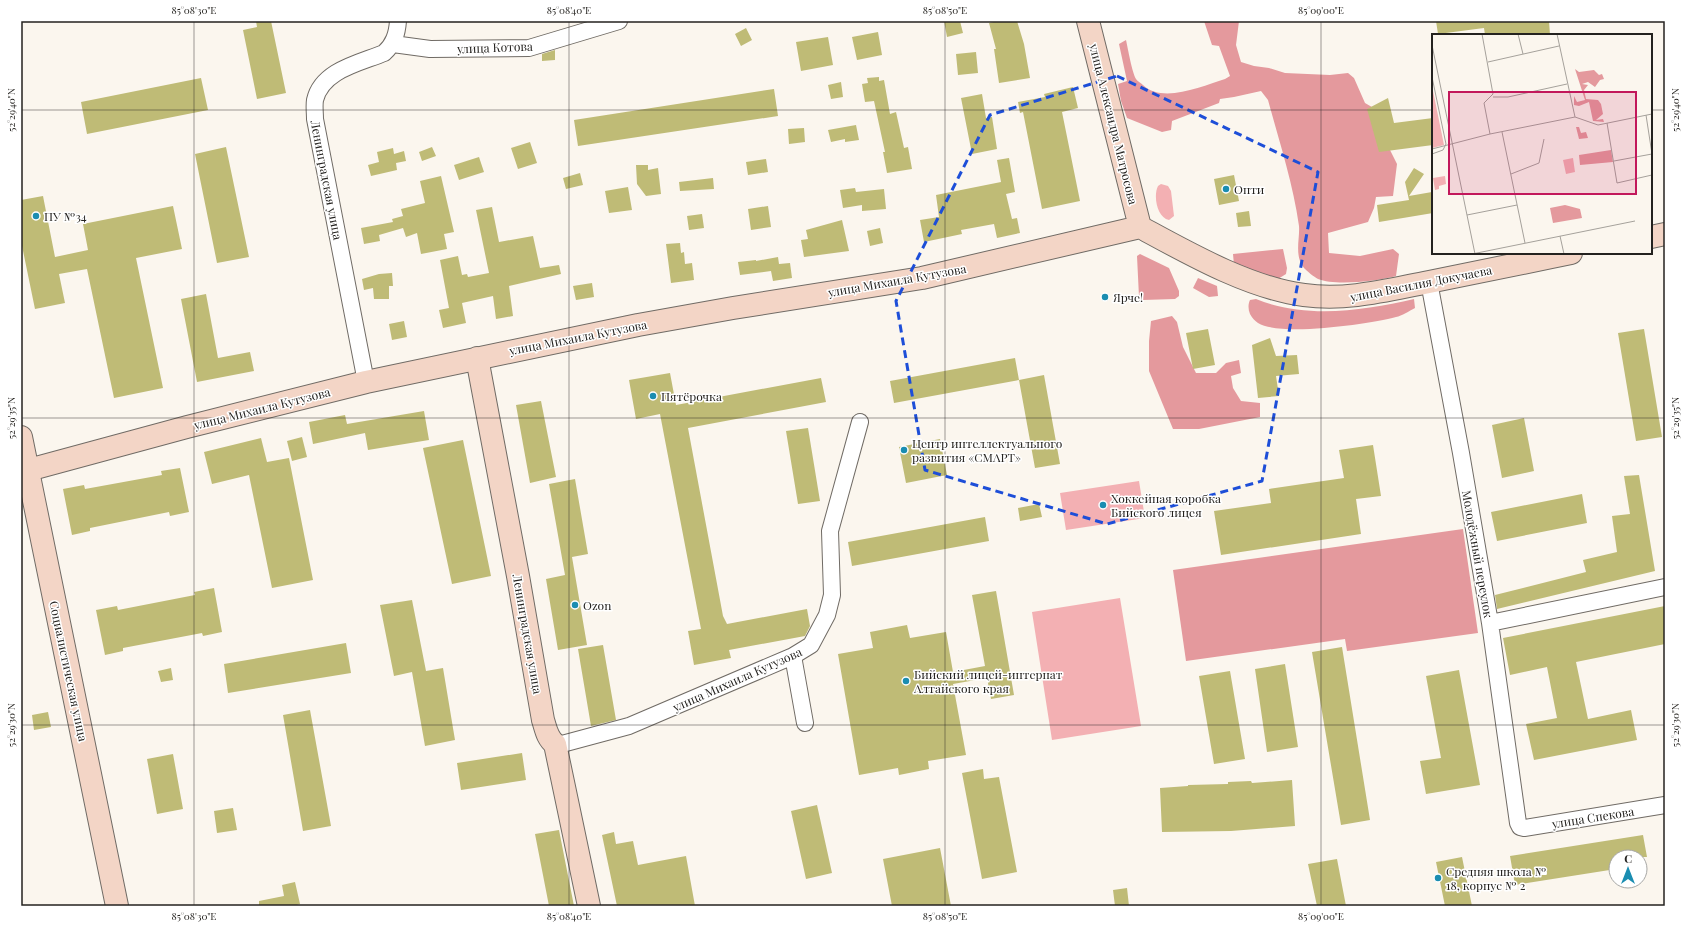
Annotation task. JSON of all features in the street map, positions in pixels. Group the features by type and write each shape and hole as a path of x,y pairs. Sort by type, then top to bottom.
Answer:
{"street":[{"path":"393,44 398,21"},
{"name":"улица Котова","path":"393,44 430,49 529,48 619,21"},
{"name":"улица Александра Матросова","path":"1088,21 1140,227"},
{"name":"Ленинградская улица","path":"366,382 315,118 315,100 319,90 333,75 384,53 393,44"},
{"name":"улица Василия Докучаева","path":"1140,227 1186,253 1260,285 1302,295 1322,297 1364,295 1566,254"},
{"name":"улица Михаила Кутузова","path":"24,471 187,426 366,382 646,324 922,278 1140,227"},
{"path":"1652,237 1665,234"},
{"name":"Молодёжный переулок","path":"1429,282 1461,453 1490,623 1516,811 1520,827"},
{"name":"Ленинградская улица","path":"477,358 543,720 548,735 555,744 590,906"},
{"name":"улица Михаила Кутузова","path":"555,744 562,744 629,726 793,656 811,645 827,615 832,595 830,531 860,422"},
{"name":"Социалистическая улица","path":"21,437 24,471 117,906"},
{"path":"1490,623 1665,587"},
{"path":"793,656 805,723"},
{"name":"улица Спекова","path":"1520,827 1524,828 1665,805"}],"highlighted area":[{"path":"1117,76 1318,172 1262,481 1107,524 925,470 896,301 990,115"}],"shaded area":[{"path":"1204,21 1239,21 1236,45 1241,62 1285,73 1330,75 1348,73 1354,78 1365,103 1377,110 1382,134 1397,164 1393,196 1376,197 1374,208 1368,222 1328,233 1329,253 1360,256 1393,249 1399,254 1396,276 1379,280 1335,282 1318,279 1304,268 1298,253 1299,226 1289,178 1268,100 1261,91 1220,99 1219,103 1172,121 1171,130 1162,132 1127,118 1121,101 1118,84 1127,81 1119,44 1126,40 1136,79 1151,90 1161,93 1183,92 1225,79 1230,76 1219,46 1212,45"},
{"path":"1161,184 1168,186 1171,191 1174,216 1169,220 1162,215 1157,206 1156,195 1158,186"},
{"path":"1283,249 1287,268 1286,274 1278,279 1234,265 1233,254"},
{"path":"1140,254 1169,268 1179,291 1179,296 1175,299 1143,300 1139,297 1137,256"},
{"path":"1198,278 1217,286 1218,296 1209,297 1193,288"},
{"path":"1256,299 1294,309 1334,311 1375,307 1414,299 1415,308 1403,315 1366,323 1326,328 1285,329 1269,327 1258,323 1252,317 1249,310 1250,300"},
{"path":"1172,316 1177,322 1183,347 1196,373 1216,373 1226,363 1239,360 1241,373 1231,376 1233,388 1241,401 1260,403 1260,417 1199,429 1173,429 1149,371 1151,321"},
{"name":"Хоккейная коробка Бийского лицея","path":"1139,481 1145,518 1066,530 1060,493"},
{"path":"1463,529 1478,633 1347,651 1345,639 1186,661 1173,570"},
{"path":"1120,598 1141,726 1052,740 1032,612"}],"building":[{"path":"256,21 271,21 286,93 257,99 243,30 257,27"},
{"path":"944,21 960,21 963,33 947,37"},
{"path":"998,21 1017,21 1024,44 1030,78 999,83 994,49 996,49 989,23"},
{"path":"1436,21 1549,21 1550,34 1485,34 1484,28 1438,34"},
{"path":"746,28 752,40 741,46 735,34"},
{"path":"878,32 882,55 857,60 852,37"},
{"path":"828,37 833,65 801,71 796,42"},
{"path":"555,50 555,60 542,61 542,54"},
{"path":"976,52 978,73 958,75 956,54"},
{"path":"879,77 879,81 884,80 890,114 896,112 904,148 908,147 912,169 887,173 883,152 885,152 874,101 865,102 862,84 868,83 867,78"},
{"path":"201,78 208,110 87,134 81,102"},
{"path":"841,82 843,97 831,99 828,85"},
{"path":"1073,87 1078,108 1062,112 1080,201 1042,209 1023,112 1020,113 1018,102 1045,97 1044,94"},
{"path":"774,89 778,116 578,146 574,120"},
{"path":"982,94 986,118 992,117 997,149 972,154 961,98"},
{"path":"1388,98 1394,123 1432,118 1432,145 1379,152 1367,109"},
{"path":"856,125 859,140 845,142 845,139 831,142 828,130"},
{"path":"804,128 805,142 789,144 788,129"},
{"path":"530,142 537,163 518,169 511,148"},
{"path":"226,147 249,257 217,263 195,154"},
{"path":"432,147 436,156 422,161 419,152"},
{"path":"393,148 394,154 404,151 406,161 396,163 397,170 371,176 368,165 379,162 377,152"},
{"path":"479,157 484,172 459,180 454,165"},
{"path":"1009,158 1015,192 1006,194 1012,219 1017,218 1020,233 997,238 994,224 961,230 962,234 924,242 920,220 939,217 936,195 1001,182 997,160"},
{"path":"766,159 768,172 748,175 746,162"},
{"path":"636,165 648,165 648,170 658,168 661,194 646,196 637,184"},
{"path":"1414,168 1424,174 1409,196 1432,192 1432,213 1379,222 1377,205 1409,200 1405,182"},
{"path":"580,173 583,185 566,189 563,178"},
{"path":"1234,175 1239,201 1219,205 1214,179"},
{"path":"441,176 454,232 444,234 447,249 421,254 417,233 406,237 403,228 379,235 380,241 364,244 361,228 393,222 392,219 403,216 401,209 425,203 420,181"},
{"path":"713,178 714,189 680,191 679,182"},
{"path":"628,187 632,210 609,213 605,191"},
{"path":"855,188 856,192 884,189 886,209 862,211 862,205 843,208 840,190"},
{"path":"43,196 55,257 88,250 83,224 173,206 182,249 136,258 163,388 114,398 87,269 59,274 65,303 35,309 21,241 21,200"},
{"path":"768,206 771,227 751,230 748,209"},
{"path":"492,207 499,242 533,236 540,268 559,265 561,274 509,286 513,316 496,319 493,296 462,303 466,323 443,328 439,310 449,308 440,260 458,256 462,275 467,274 468,277 489,273 476,210"},
{"path":"1249,211 1251,226 1238,227 1236,213"},
{"path":"702,214 704,228 689,230 687,216"},
{"path":"842,220 849,251 804,257 801,240 808,239 806,230"},
{"path":"880,228 883,243 870,246 867,231"},
{"path":"680,243 681,253 684,252 685,264 692,263 694,280 671,283 666,244"},
{"path":"778,257 779,264 790,263 792,278 773,281 771,271 740,275 738,262 756,261"},
{"path":"392,273 393,286 389,286 389,299 374,299 373,288 364,290 362,279 379,274"},
{"path":"592,283 594,297 576,300 573,286"},
{"path":"206,294 218,358 250,352 254,371 197,382 181,299"},
{"path":"404,321 407,337 392,340 389,324"},
{"path":"1208,329 1215,365 1193,369 1186,333"},
{"path":"1644,329 1662,437 1636,441 1618,333"},
{"path":"1270,338 1276,356 1297,355 1299,374 1276,376 1279,396 1258,398 1252,345"},
{"path":"1015,358 1019,380 894,403 890,381"},
{"path":"670,373 676,405 821,378 826,402 688,428 723,616 727,624 807,609 810,626 805,636 729,650 731,658 694,665 688,631 701,629 660,414 636,419 629,380"},
{"path":"1044,375 1060,464 1035,468 1019,380"},
{"path":"541,401 556,477 530,483 516,405"},
{"path":"424,411 429,440 368,450 365,433 313,444 309,422 345,415 347,424"},
{"path":"1524,418 1534,471 1502,478 1492,425"},
{"path":"808,428 820,501 798,504 786,431"},
{"path":"302,437 307,457 292,461 287,441"},
{"path":"261,438 267,462 289,458 313,580 272,588 249,475 212,484 204,452"},
{"path":"940,439 947,475 906,483 899,447"},
{"path":"463,440 491,576 452,584 423,448"},
{"path":"1373,445 1381,496 1356,499 1361,534 1221,555 1214,511 1271,503 1269,489 1344,478 1339,450"},
{"path":"180,468 189,512 170,516 169,512 90,528 90,531 72,535 63,489 84,485 85,489 162,475 161,471"},
{"path":"1639,475 1655,571 1497,609 1495,595 1586,572 1583,560 1617,552 1612,516 1630,514 1624,476"},
{"path":"575,479 588,554 572,557 587,645 558,650 546,579 565,575 549,484"},
{"path":"1582,494 1587,523 1497,541 1491,512"},
{"path":"1039,504 1042,517 1020,521 1018,508"},
{"path":"985,517 989,541 852,566 848,542"},
{"path":"214,588 222,632 203,636 202,633 123,648 123,651 105,655 96,610 117,606 118,610 195,595 194,592"},
{"name":"Бийский лицей-интернат Алтайского края","path":"996,591 1014,695 991,699 987,678 953,684 966,755 928,761 929,769 899,775 898,768 859,775 838,654 873,648 870,632 907,625 910,638 946,632 953,672 985,666 972,595"},
{"path":"412,600 426,671 443,668 455,740 425,746 412,672 394,676 380,605"},
{"path":"1665,606 1665,644 1576,662 1588,719 1631,710 1637,740 1534,760 1526,724 1557,718 1547,667 1510,675 1503,638"},
{"path":"346,643 351,673 228,693 224,664"},
{"path":"603,645 616,720 591,726 578,649"},
{"path":"1342,647 1370,820 1341,825 1312,652"},
{"path":"1285,664 1298,747 1267,752 1255,669"},
{"path":"171,668 173,680 161,682 158,671"},
{"path":"1459,670 1480,785 1426,794 1420,761 1441,758 1426,676"},
{"path":"1230,671 1245,759 1214,764 1199,676"},
{"path":"310,710 331,826 303,831 283,715"},
{"path":"48,712 51,727 34,730 32,715"},
{"path":"522,753 526,780 461,790 457,763"},
{"path":"173,754 183,809 157,814 147,759"},
{"path":"983,769 984,779 999,777 1017,872 982,879 962,773"},
{"path":"1292,780 1295,826 1231,831 1162,832 1160,788 1188,785 1228,784 1228,782 1251,781 1252,783"},
{"path":"817,805 832,873 806,879 791,811"},
{"path":"233,808 237,830 217,833 214,811"},
{"path":"559,830 574,906 549,906 535,834"},
{"path":"614,832 616,844 633,841 638,865 686,856 695,906 617,906 602,835"},
{"path":"1643,835 1646,849 1608,849 1608,870 1515,885 1510,856"},
{"path":"940,848 951,906 892,906 883,859"},
{"path":"1462,857 1472,906 1445,906 1436,862"},
{"path":"1337,859 1346,906 1317,906 1308,864"},
{"path":"295,882 300,904 293,906 259,906 259,901 284,896 282,885"},
{"path":"1127,888 1129,906 1115,906 1113,890"}],"place":[{"name":"Опти","path":"1226,189"},
{"name":"ПУ №34","path":"36,216"},
{"name":"Ярче!","path":"1105,297"},
{"name":"Пятёрочка","path":"653,396"},
{"name":"Центр интеллектуального развития «СМАРТ»","path":"904,450"},
{"name":"Хоккейная коробка Бийского лицея","path":"1103,505"},
{"name":"Ozon","path":"575,605"},
{"name":"Бийский лицей-интернат Алтайского края","path":"906,681"},
{"name":"Средняя школа № 18, корпус № 2","path":"1438,878"}]}
